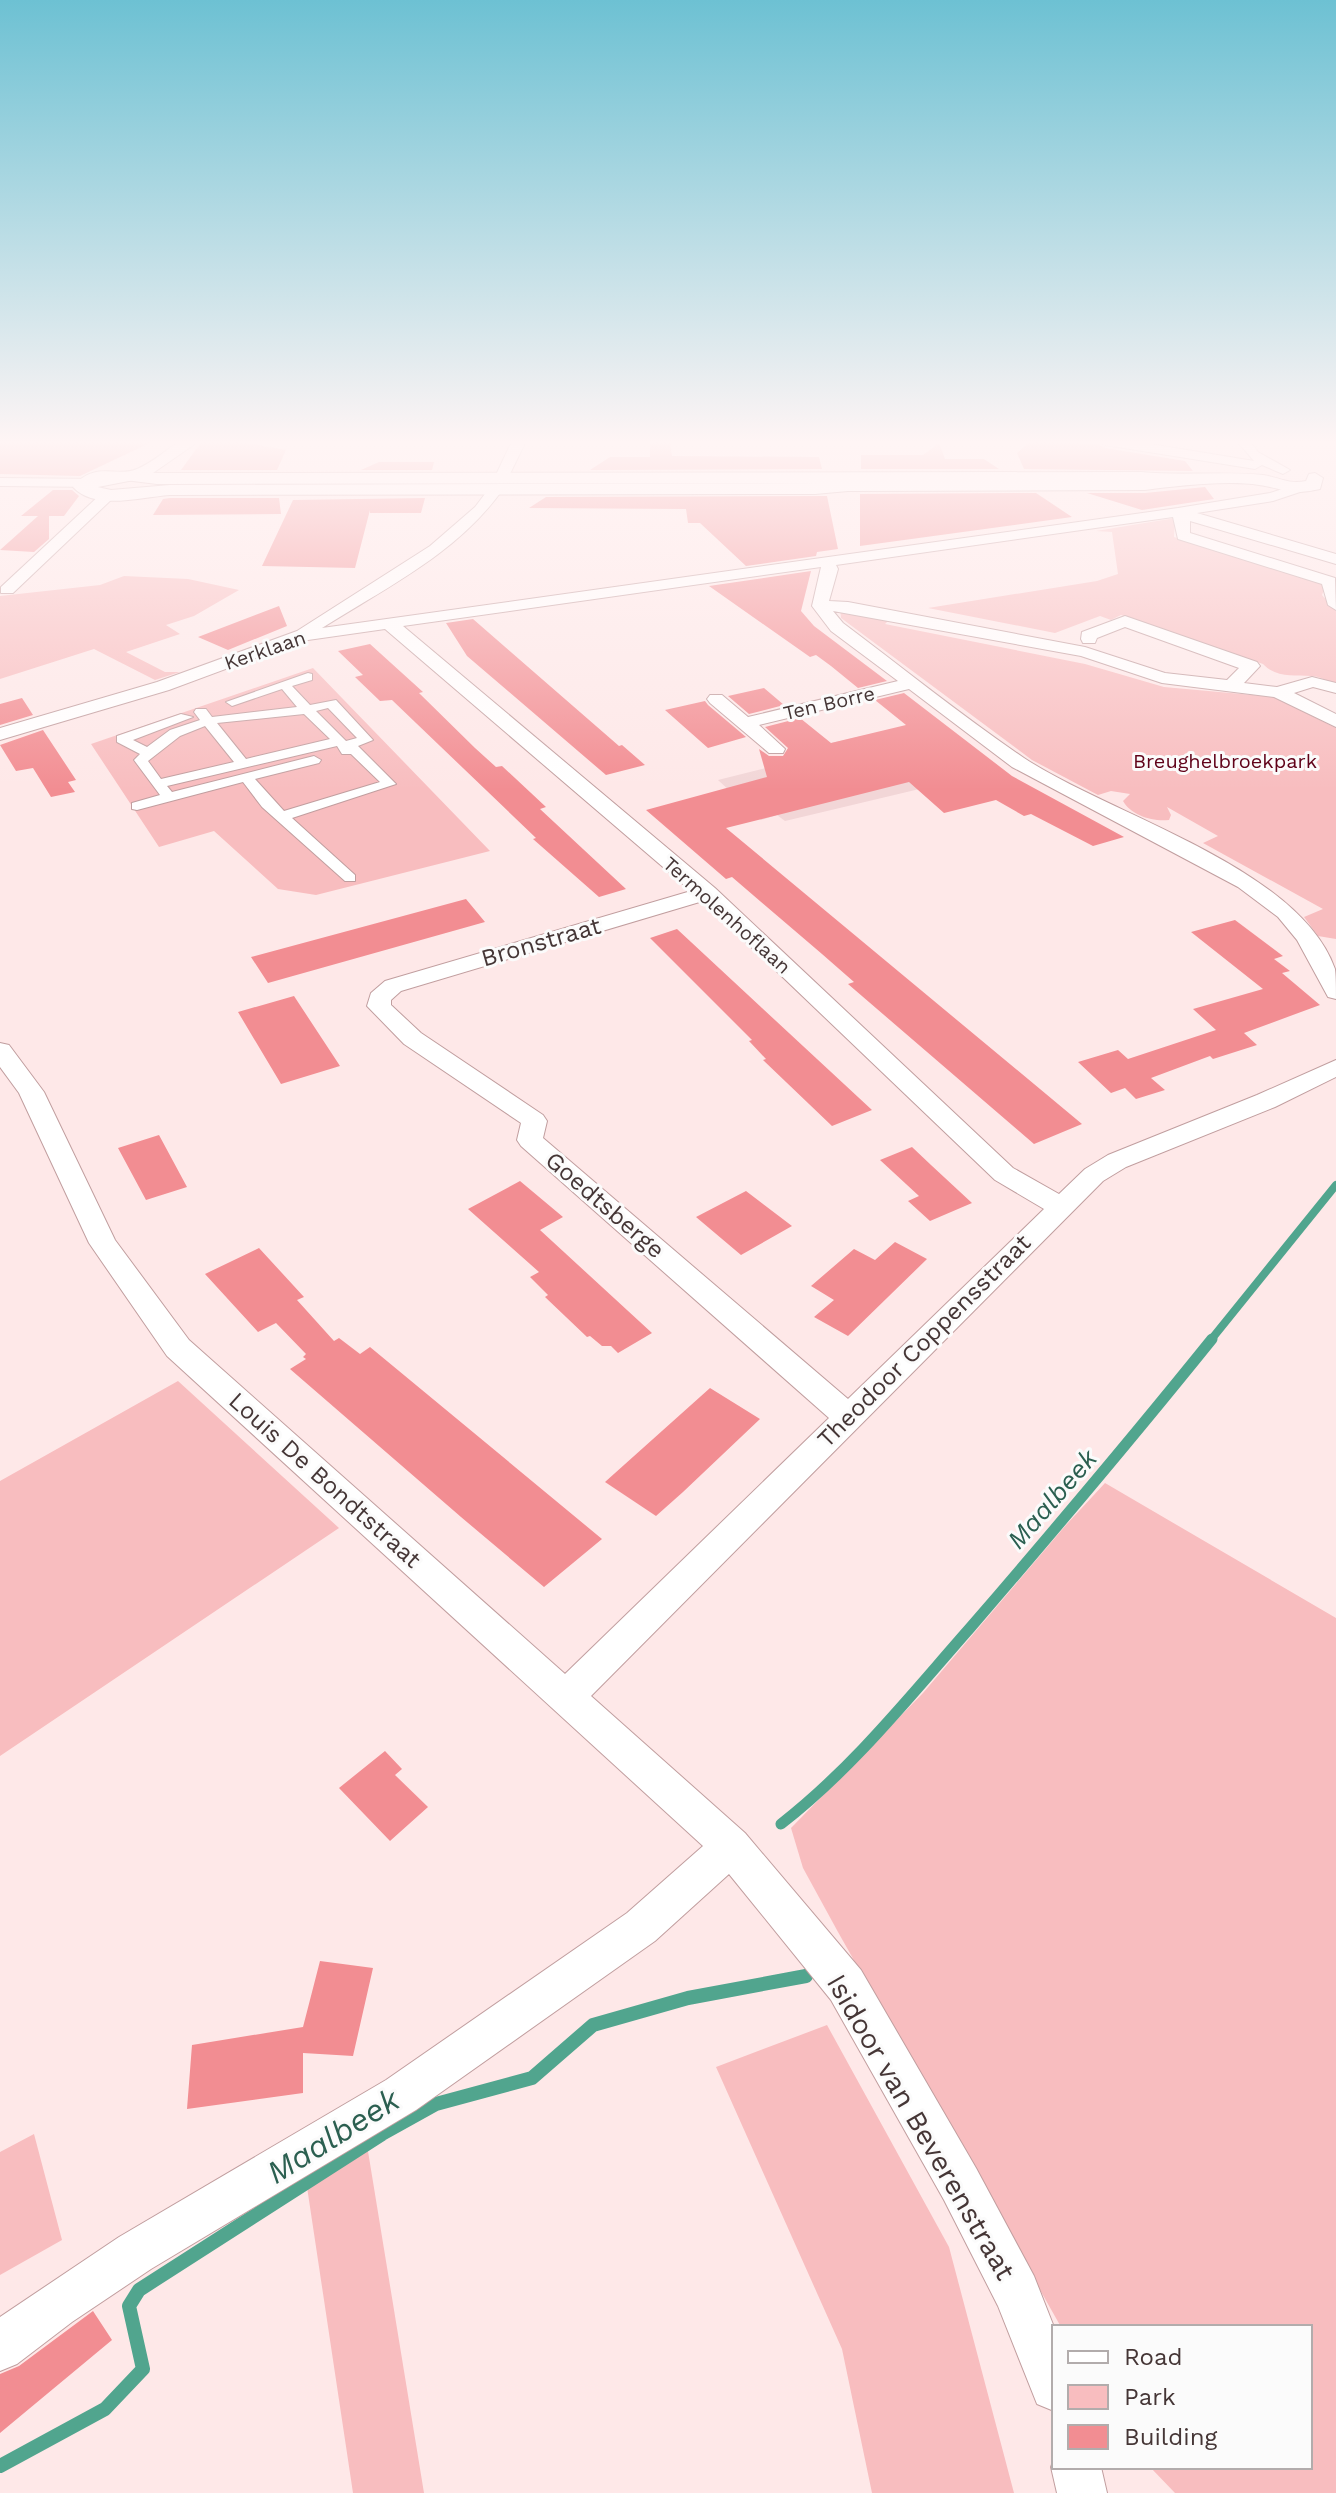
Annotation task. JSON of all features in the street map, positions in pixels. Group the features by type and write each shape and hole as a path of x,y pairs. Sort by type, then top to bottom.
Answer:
{"street":[{"path":"7,590 42,557"},
{"path":"298,636 421,557"},
{"name":"Kerklaan","path":"0,734 163,686 298,636 866,557"},
{"path":"1252,557 1329,581 1336,605"},
{"path":"820,606 830,569 827,563"},
{"path":"820,606 848,607 1062,647 1104,657 1148,675 1278,692 1336,721"},
{"path":"820,606 837,627 1019,763 1246,882 1286,912 1307,938 1336,992"},
{"path":"1089,639 1088,636 1125,621 1251,666 1224,684"},
{"name":"Termolenhoflaan","path":"390,624 707,893 1004,1174 1060,1206"},
{"path":"1062,647 1089,639 1224,684"},
{"path":"232,702 308,677"},
{"path":"1278,692 1312,682 1336,688"},
{"name":"Ten Borre","path":"745,723 912,683"},
{"path":"284,684 343,746"},
{"name":"Ten Borre","path":"716,699 776,749"},
{"path":"137,806 366,740 331,703 307,710 201,714 122,739 147,752"},
{"path":"169,797 141,760 152,746 201,714"},
{"path":"201,714 241,762"},
{"path":"157,784 241,762 343,746 354,749 389,784 282,816"},
{"path":"246,777 267,804 350,878"},
{"name":"Bronstraat","path":"379,998 393,986 707,893"},
{"name":"Goedtsberge","path":"379,998 379,1006 395,1027 510,1101 534,1121 530,1140 847,1416"},
{"name":"Louis De Bondtstraat","path":"0,1050 31,1092 103,1243 178,1348 731,1846"},
{"name":"Theodoor Coppensstraat","path":"567,1696 1094,1175 1117,1161 1266,1101 1336,1067"},
{"path":"0,2347 55,2305 135,2253 401,2095 641,1927 731,1846"},
{"name":"Isidoor van Beverenstraat","path":"731,1846 846,1985 960,2184 1017,2293 1052,2382"},
{"path":"1076,2469 1082,2493"}],"shaded area":[{"path":"866,735 932,786 785,821 777,815 761,820 718,780 839,750 831,743"}],"green space":[{"path":"1116,557 1241,557 1323,582 1322,595 1336,611 1336,684 1314,676 1279,674 1263,664 1121,615 1111,620 1100,616 1055,633 928,608 1097,581 1118,574"},
{"path":"124,576 188,579 239,590 194,616 166,625 180,634 126,652 165,672 180,672 155,680 94,649 0,679 0,596 100,585"},
{"name":"Breughelbroekpark","path":"840,608 890,619 885,624 1085,664 1164,687 1285,698 1336,728 1336,939 1318,936 1304,917 1323,909 1203,843 1218,836 1167,807 1171,815 1169,820 1143,816 1123,801 1130,794 1111,791 1098,795 1032,760 841,618"},
{"path":"313,668 490,851 316,895 278,889 214,831 159,847 91,744"},
{"path":"178,1381 339,1528 0,1756 0,1481"},
{"path":"1105,1483 1336,1618 1336,2493 1175,2493 1152,2469 1312,2469 1312,2325 1060,2325 803,1868 791,1828 923,1693"},
{"path":"827,2025 949,2247 1014,2493 872,2493 842,2349 716,2067"},
{"path":"365,2133 424,2493 353,2493 304,2167"},
{"path":"34,2134 62,2240 0,2275 0,2152"}],"building":[{"path":"266,557 358,557 355,568 262,566"},
{"path":"737,557 807,557 746,566"},
{"path":"811,571 801,611 814,626 887,681 858,688 816,655 810,657 709,586"},
{"path":"279,606 287,626 228,650 198,637"},
{"path":"473,619 645,765 606,775 467,656 446,623"},
{"path":"370,644 423,692 419,693 475,748 496,767 502,766 546,807 540,809 626,889 599,897 533,839 536,838 392,700 380,701 355,677 363,675 338,651"},
{"path":"764,688 784,705 749,714 728,696"},
{"path":"904,693 1012,776 1124,837 1093,846 1031,814 1024,816 996,800 944,813 909,782 726,828 1082,1124 1034,1144 848,984 854,982 822,954 732,877 726,879 646,810 767,777 759,749 769,756 783,756 788,748 765,727 800,718 831,743 906,725 875,700"},
{"path":"22,698 33,715 0,725 0,704"},
{"path":"705,701 746,737 708,748 665,710"},
{"path":"43,730 76,780 68,782 75,792 51,797 33,768 16,771 0,745"},
{"path":"466,899 485,922 268,983 251,957"},
{"path":"1235,920 1283,956 1274,959 1290,971 1282,973 1320,1005 1244,1033 1257,1045 1213,1059 1210,1056 1151,1078 1165,1090 1136,1099 1125,1088 1111,1093 1078,1062 1118,1050 1128,1059 1216,1030 1193,1009 1263,989 1191,932"},
{"path":"677,929 872,1110 832,1126 763,1060 766,1059 749,1041 752,1040 650,938"},
{"path":"294,996 340,1066 281,1084 238,1012"},
{"path":"159,1135 187,1187 146,1200 118,1148"},
{"path":"912,1147 972,1203 930,1221 908,1201 919,1196 880,1160"},
{"path":"520,1181 563,1217 540,1230 652,1333 618,1353 611,1346 602,1346 590,1336 587,1337 545,1297 548,1295 530,1277 539,1272 468,1209"},
{"path":"746,1191 792,1226 741,1255 696,1217"},
{"path":"895,1242 927,1259 848,1336 814,1317 834,1300 811,1286 854,1249 875,1260"},
{"path":"259,1248 304,1297 297,1300 334,1341 339,1338 360,1354 370,1347 602,1539 544,1587 461,1517 290,1369 306,1359 303,1357 306,1354 276,1323 258,1332 205,1274"},
{"path":"710,1388 760,1419 683,1492 656,1516 605,1482"},
{"path":"385,1751 402,1769 395,1775 428,1807 390,1841 339,1788"},
{"path":"320,1961 373,1968 353,2056 303,2053 303,2093 187,2109 192,2045 303,2027"},
{"path":"93,2311 112,2340 0,2433 0,2374 19,2366"}],"waterway":[{"name":"Maalbeek","path":"1210,1341 1336,1185"},
{"name":"Maalbeek","path":"781,1824 857,1755 903,1705 1062,1521 1212,1339"},
{"name":"Maalbeek","path":"0,2466 105,2409 143,2369 129,2306 139,2290 382,2134 436,2104 532,2078 593,2025 688,1998 806,1976"}]}
